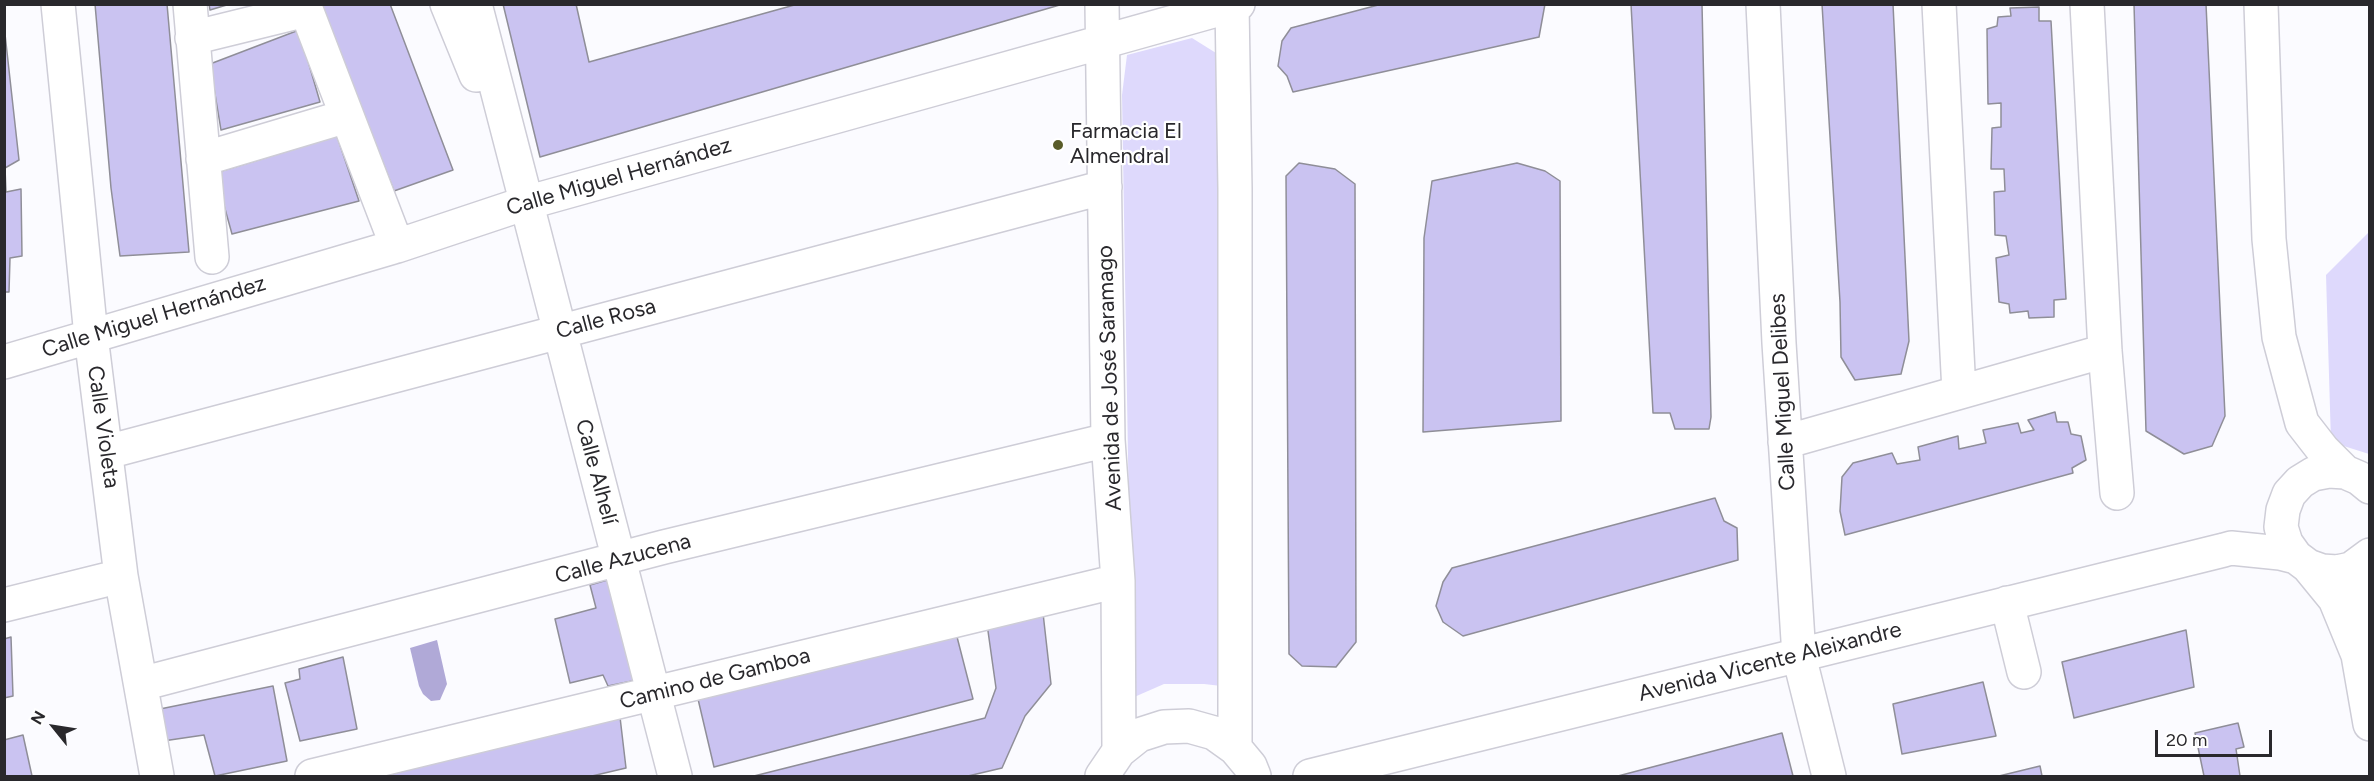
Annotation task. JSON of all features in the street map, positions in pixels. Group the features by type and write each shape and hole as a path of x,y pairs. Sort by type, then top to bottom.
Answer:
{"street":[{"name":"Calle Violeta","path":"58,4 91,336 121,576 157,777"},
{"path":"190,4 212,257"},
{"name":"Calle Alhelí","path":"447,4 526,202"},
{"name":"Calle Alhelí","path":"476,4 675,777"},
{"name":"Avenida de José Saramago","path":"1102,4 1108,440 1118,581 1111,764"},
{"name":"Calle Miguel Delibes","path":"1763,4 1785,442 1799,656 1829,777"},
{"path":"1939,4 1959,392"},
{"path":"2088,4 2105,351 2117,493"},
{"path":"2260,4 2271,261 2279,337 2302,423 2323,450 2357,479"},
{"name":"Calle Miguel Hernández","path":"4,362 398,246 526,202 1234,5"},
{"path":"1234,5 1235,748"},
{"path":"192,38 305,7 398,246"},
{"path":"203,159 347,116"},
{"name":"Calle Rosa","path":"107,452 1105,187"},
{"path":"1785,442 2105,351"},
{"path":"2302,423 2281,527 2286,543 2335,599 2358,655 2370,724"},
{"name":"Calle Azucena","path":"141,684 618,560 1108,440"},
{"name":"Avenida Vicente Aleixandre","path":"2231,548 2286,502 2300,482 2313,474 2329,471 2357,479"},
{"name":"Avenida Vicente Aleixandre","path":"1310,777 2231,548 2280,553 2322,571 2337,572 2351,569 2367,558"},
{"path":"2358,655 2367,558"},
{"path":"4,605 121,576"},
{"name":"Camino de Gamboa","path":"312,777 1118,581"},
{"path":"2007,603 2024,672"},
{"path":"1111,764 1139,735 1164,727 1189,726 1214,733 1235,748 1250,766 1254,777"}],"shaded area":[{"path":"1192,38 1216,53 1230,687 1204,684 1164,684 1132,698 1122,95 1127,55"},
{"path":"2369,232 2369,454 2331,442 2326,275"},
{"path":"437,640 447,684 440,700 431,701 423,694 419,686 410,648"}],"building":[{"path":"95,4 167,4 189,252 120,256 111,188"},
{"path":"209,4 230,4 210,10"},
{"path":"320,4 390,4 453,170 394,191"},
{"path":"503,4 576,4 589,62 798,4 1063,4 540,157"},
{"path":"1382,4 1545,4 1539,37 1293,92 1287,76 1278,66 1282,41 1291,28"},
{"path":"1631,4 1702,4 1711,417 1709,429 1675,429 1670,413 1653,413"},
{"path":"1822,4 1893,4 1909,341 1901,374 1855,380 1841,357 1840,302"},
{"path":"2134,4 2206,4 2225,416 2212,446 2184,454 2146,431"},
{"path":"2039,7 2039,21 2051,21 2066,299 2054,300 2054,317 2029,318 2028,311 2010,313 2009,304 1999,302 1996,258 2009,255 2006,236 1995,235 1994,192 2005,191 2004,169 1991,169 1992,128 2001,127 2001,103 1988,104 1987,29 1997,26 1998,17 2011,16 2010,8"},
{"path":"4,25 19,160 5,168 6,192 21,189 22,256 10,258 9,292 4,292"},
{"path":"299,30 320,102 221,130 210,64"},
{"path":"337,136 359,201 232,234 215,173"},
{"path":"1299,163 1335,169 1355,184 1356,642 1336,667 1302,666 1289,654 1286,176"},
{"path":"1517,163 1545,171 1560,181 1561,421 1423,432 1424,238 1432,181"},
{"path":"2055,412 2057,422 2068,422 2071,434 2081,436 2086,460 2072,468 2073,473 1845,535 1840,511 1842,477 1853,463 1892,453 1897,464 1920,460 1918,447 1958,436 1959,449 1986,443 1983,430 2018,423 2021,433 2034,430 2028,420"},
{"path":"1715,498 1724,521 1737,528 1738,560 1463,636 1443,622 1436,606 1443,582 1452,568"},
{"path":"614,578 637,680 608,686 603,675 570,683 555,619 596,608 590,585"},
{"path":"1043,613 1051,684 1025,716 1002,768 968,776 754,776 985,718 996,688 987,624"},
{"path":"2186,630 2194,687 2074,718 2062,662"},
{"path":"956,633 973,699 714,767 698,699"},
{"path":"11,637 13,696 4,698 4,639"},
{"path":"343,657 357,729 300,741 285,683 300,679 299,669"},
{"path":"1983,682 1996,736 1902,754 1893,704"},
{"path":"273,686 287,761 215,776 204,735 163,741 160,709"},
{"path":"620,717 626,768 592,776 383,776"},
{"path":"2238,723 2244,747 2236,749 2240,776 2204,776 2195,733"},
{"path":"1782,733 1793,776 1618,776"},
{"path":"23,735 32,776 4,776 4,740"},
{"path":"2040,766 2042,776 1999,776"}],"place":[{"name":"Farmacia El Almendral","path":"1058,145"}]}
